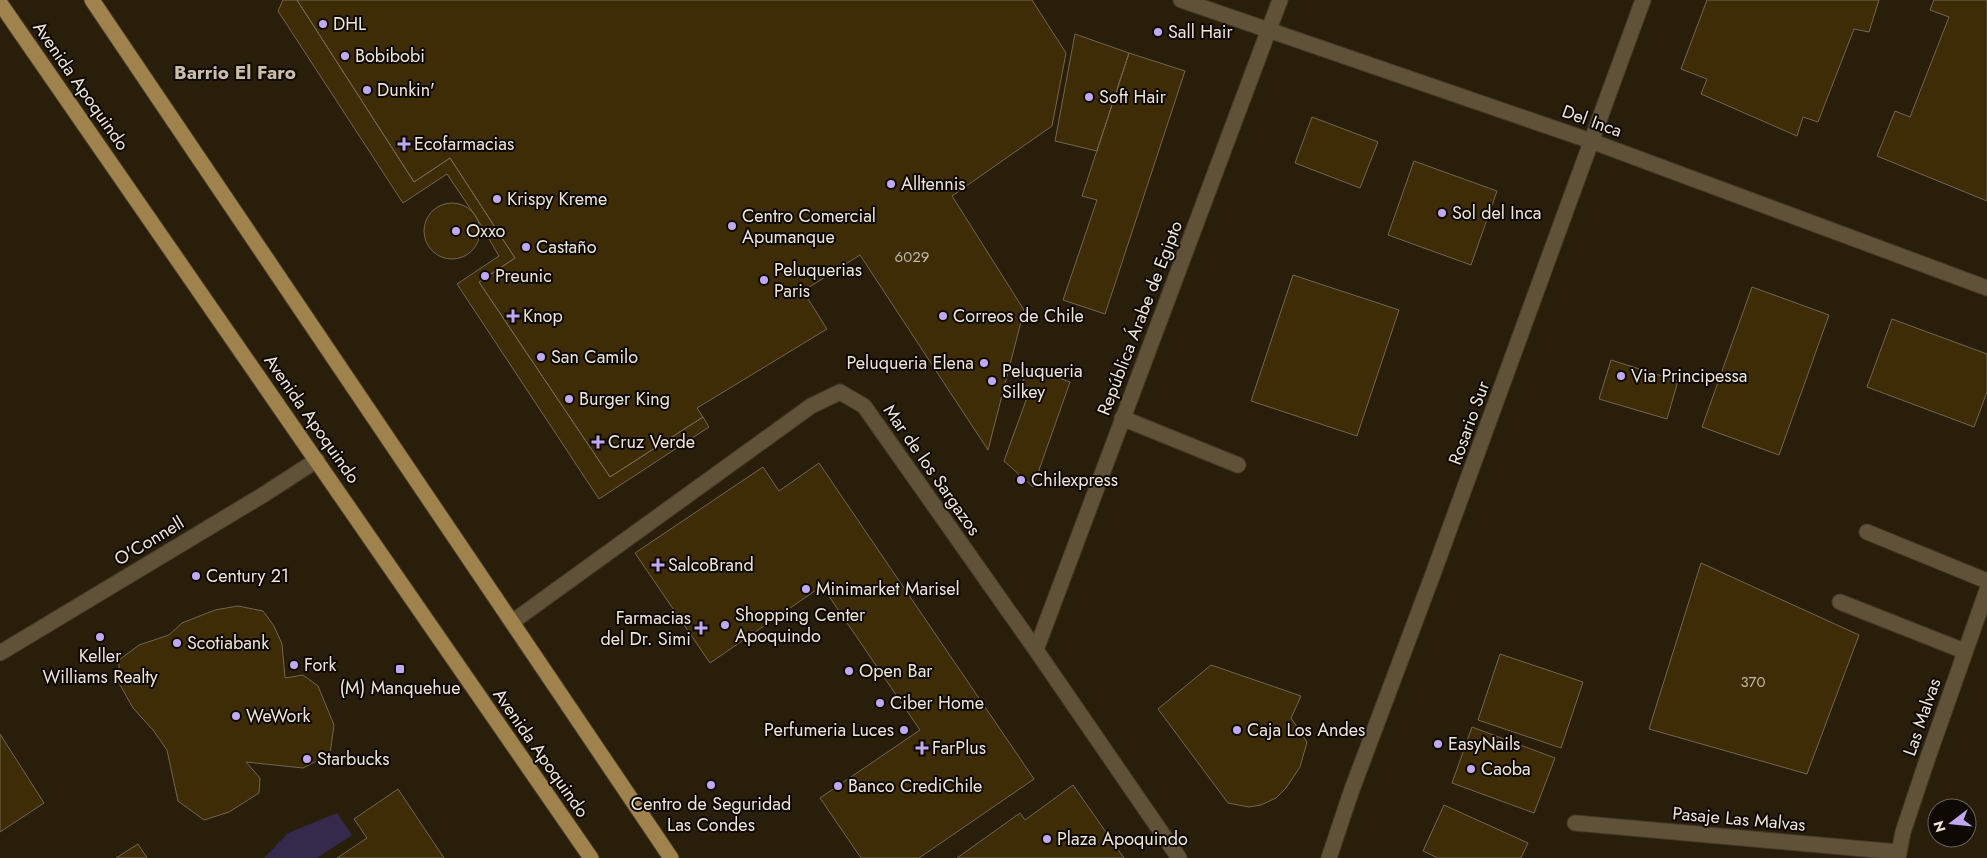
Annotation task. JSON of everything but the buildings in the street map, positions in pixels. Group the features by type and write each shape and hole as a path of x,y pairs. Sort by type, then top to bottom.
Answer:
{"main road":[{"path":"92,0 671,858"},
{"name":"Avenida Apoquindo","path":"0,3 591,858"}],"street":[{"name":"República Árabe de Egipto","path":"1036,650 1280,0"},
{"name":"Rosario Sur","path":"1329,858 1351,792 1433,574 1643,0"},
{"name":"Del Inca","path":"1182,1 1591,141 1987,288"},
{"name":"Mar de los Sargazos","path":"512,622 811,406 840,392 864,406 1036,650 1179,858"},
{"path":"1122,418 1238,465"},
{"name":"O'Connell","path":"0,653 263,495 317,460"},
{"path":"1867,532 1987,580"},
{"name":"Las Malvas","path":"1898,855 1903,832 1964,651 1987,590"},
{"path":"1840,602 1964,651"},
{"name":"Pasaje Las Malvas","path":"1575,823 1898,855"}],"shaded area":[{"path":"337,813 352,835 317,858 264,858 288,833"}],"place":[{"name":"DHL","path":"323,24"},
{"name":"Sall Hair","path":"1158,32"},
{"name":"Bobibobi","path":"345,56"},
{"name":"Dunkin'","path":"367,90"},
{"name":"Soft Hair","path":"1089,97"},
{"name":"Ecofarmacias","path":"404,144"},
{"name":"Alltennis","path":"891,184"},
{"name":"Krispy Kreme","path":"497,199"},
{"name":"Sol del Inca","path":"1442,213"},
{"name":"Centro Comercial Apumanque","path":"732,226"},
{"name":"Oxxo","path":"456,231"},
{"name":"Castaño","path":"526,247"},
{"name":"Preunic","path":"485,276"},
{"name":"Peluquerias Paris","path":"764,280"},
{"name":"Knop","path":"513,316"},
{"name":"Correos de Chile","path":"943,316"},
{"name":"San Camilo","path":"541,357"},
{"name":"Peluqueria Elena","path":"984,363"},
{"name":"Via Principessa","path":"1621,376"},
{"name":"Peluqueria Silkey","path":"992,381"},
{"name":"Burger King","path":"569,399"},
{"name":"Cruz Verde","path":"598,442"},
{"name":"Chilexpress","path":"1021,480"},
{"name":"SalcoBrand","path":"658,565"},
{"name":"Century 21","path":"196,576"},
{"name":"Minimarket Marisel","path":"806,589"},
{"name":"Shopping Center Apoquindo","path":"725,625"},
{"name":"Farmacias del Dr. Simi","path":"701,628"},
{"name":"Keller Williams Realty","path":"100,637"},
{"name":"Scotiabank","path":"177,643"},
{"name":"Fork","path":"294,665"},
{"name":"(M) Manquehue","path":"400,669"},
{"name":"Open Bar","path":"849,671"},
{"name":"Ciber Home","path":"880,703"},
{"name":"WeWork","path":"236,716"},
{"name":"Perfumeria Luces","path":"904,730"},
{"name":"Caja Los Andes","path":"1237,730"},
{"name":"EasyNails","path":"1438,744"},
{"name":"FarPlus","path":"922,748"},
{"name":"Starbucks","path":"307,759"},
{"name":"Caoba","path":"1471,769"},
{"name":"Centro de Seguridad Las Condes","path":"711,785"},
{"name":"Banco CrediChile","path":"838,786"},
{"name":"Plaza Apoquindo","path":"1047,839"}],"district":[{"name":"Barrio El Faro","path":"235,72"}]}
